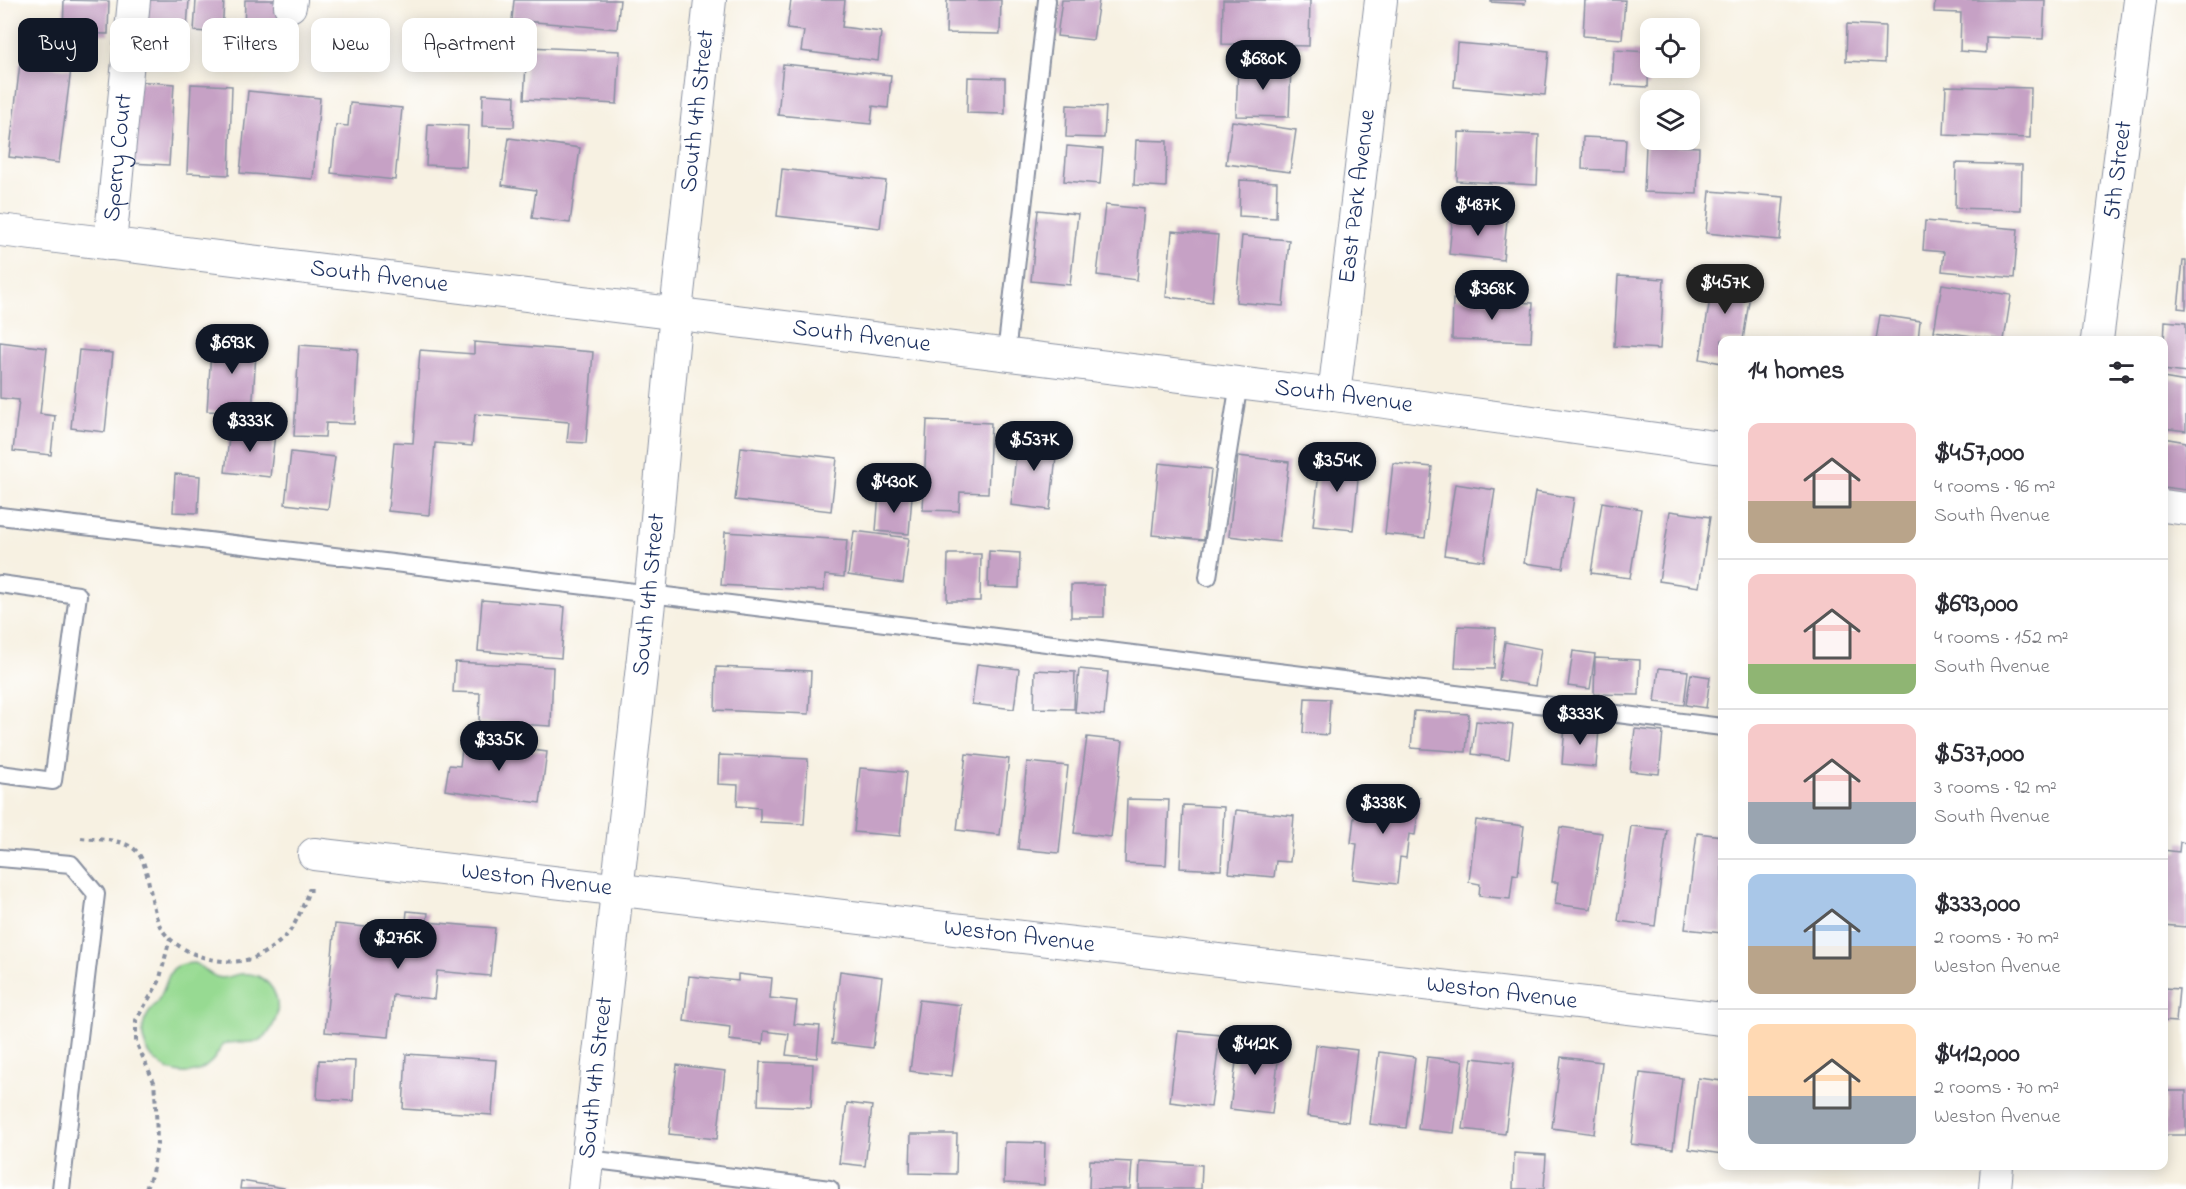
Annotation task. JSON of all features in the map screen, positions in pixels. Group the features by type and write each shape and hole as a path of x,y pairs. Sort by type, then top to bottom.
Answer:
{"street":[{"name":"Sperry Court","path":"110,244 134,0"},
{"name":"South 4th Street","path":"586,1174 619,890 650,594 676,312 710,0"},
{"name":"East Park Avenue","path":"1335,395 1381,0"},
{"name":"5th Street","path":"2098,336 2140,0"},
{"name":"South Avenue","path":"0,230 1335,395 1718,447"},
{"path":"2168,507 2186,509"},
{"name":"Weston Avenue","path":"314,854 1718,1019"}],"lane":[{"path":"1006,354 1047,0"},
{"path":"1208,577 1239,383"},
{"path":"0,516 1718,727"},
{"path":"0,584 78,595 53,781 0,774"},
{"path":"0,858 72,864 96,894 61,1189"},
{"path":"586,1174 830,1189"}],"path":[{"path":"79,838 124,843 138,853 147,875 151,901 162,928 179,947 208,959 233,961 259,956 286,936 300,914 309,890 320,890"},
{"path":"146,1189 152,1173 157,1145 156,1107 154,1082 136,1042 136,1020 159,982 170,937"}],"green space":[{"path":"194,963 220,978 249,974 263,979 269,984 276,997 277,1014 271,1029 260,1040 223,1044 210,1063 199,1071 175,1072 163,1067 153,1059 146,1048 143,1036 144,1023 174,968"}],"building":[{"path":"64,0 109,1 108,34 98,34 98,18 63,18"},
{"path":"148,0 189,0 188,18 147,18"},
{"path":"196,0 224,0 223,18 202,18 202,32 194,31"},
{"path":"245,0 289,0 288,18 244,18"},
{"path":"514,0 620,0 617,29 537,22 537,18 512,18"},
{"path":"791,0 845,0 842,27 881,32 878,61 801,51 804,31 787,29"},
{"path":"947,0 1001,0 1000,34 946,33"},
{"path":"1062,0 1099,0 1093,40 1057,36"},
{"path":"1223,0 1310,0 1309,46 1222,44"},
{"path":"1491,0 1526,0 1525,4 1491,2"},
{"path":"1585,0 1625,0 1622,39 1583,36"},
{"path":"1935,0 2045,0 2043,39 1986,37 1986,53 1960,51 1961,13 1934,12"},
{"path":"1847,24 1885,26 1884,63 1846,61"},
{"path":"1457,43 1549,51 1545,95 1454,87"},
{"path":"537,47 620,51 617,104 524,99 526,72 537,72"},
{"path":"1614,50 1640,51 1640,78 1648,78 1648,87 1612,85"},
{"path":"783,64 891,75 888,108 873,106 871,124 778,115"},
{"path":"1238,65 1291,67 1289,117 1236,116"},
{"path":"19,72 71,72 59,163 9,157"},
{"path":"968,77 1005,78 1005,114 967,113"},
{"path":"135,81 174,84 169,165 130,163"},
{"path":"191,84 232,86 229,175 187,173"},
{"path":"1946,86 2031,88 2030,138 1944,135"},
{"path":"248,91 320,98 313,179 240,173"},
{"path":"483,94 515,96 514,127 482,126"},
{"path":"350,103 402,108 395,180 331,173 336,125 348,126"},
{"path":"1067,105 1106,107 1104,138 1066,137"},
{"path":"1232,121 1296,130 1290,172 1226,164"},
{"path":"428,124 468,126 466,167 426,165"},
{"path":"1459,132 1539,135 1537,185 1457,181"},
{"path":"1583,137 1626,139 1624,171 1582,169"},
{"path":"509,138 580,148 570,223 532,218 536,190 502,185"},
{"path":"1136,140 1167,141 1166,187 1134,185"},
{"path":"1067,146 1103,149 1100,184 1064,181"},
{"path":"1646,150 1699,150 1697,194 1644,192"},
{"path":"1956,163 2022,165 2021,210 1955,208"},
{"path":"782,169 886,181 880,228 777,216"},
{"path":"1240,180 1277,182 1276,218 1239,216"},
{"path":"1710,191 1784,197 1780,240 1706,233"},
{"path":"1105,205 1144,209 1137,280 1097,275"},
{"path":"1038,210 1078,214 1070,285 1031,281"},
{"path":"1453,214 1507,220 1503,260 1449,254"},
{"path":"1925,221 2018,229 2014,278 1942,271 1944,252 1923,250"},
{"path":"1172,231 1218,235 1212,302 1166,297"},
{"path":"1242,236 1289,240 1283,306 1236,302"},
{"path":"2183,261 2186,261 2186,309 2178,308"},
{"path":"1714,275 1752,281 1744,336 1718,336 1718,362 1700,359"},
{"path":"1618,276 1664,279 1660,349 1614,346"},
{"path":"1942,284 2011,295 2005,336 1973,336 1934,331"},
{"path":"1453,299 1533,303 1531,342 1452,339"},
{"path":"1880,315 1920,321 1918,336 1877,336"},
{"path":"2165,321 2186,323 2186,373 2168,371 2168,336 2164,336"},
{"path":"212,336 257,339 252,413 207,411"},
{"path":"0,342 47,348 40,414 55,416 51,455 13,451 19,400 0,398"},
{"path":"474,342 593,352 586,443 567,442 569,422 475,414 472,446 435,443 429,515 388,511 394,442 413,443 420,350 474,354"},
{"path":"299,345 358,349 354,424 326,423 325,437 294,436"},
{"path":"79,350 113,353 105,432 71,428"},
{"path":"2168,379 2186,382 2186,431 2168,429"},
{"path":"927,420 991,423 988,493 960,492 959,511 923,510"},
{"path":"230,430 275,434 270,477 225,472"},
{"path":"1018,434 1058,439 1050,510 1011,505"},
{"path":"2168,439 2186,442 2186,490 2168,488"},
{"path":"741,447 837,458 831,511 735,500"},
{"path":"291,452 335,457 328,509 285,504"},
{"path":"1321,455 1360,459 1353,530 1313,526"},
{"path":"1238,456 1289,462 1279,542 1229,536"},
{"path":"1159,463 1211,469 1204,540 1152,535"},
{"path":"1393,463 1432,467 1425,538 1385,534"},
{"path":"175,474 200,476 198,513 173,512"},
{"path":"1455,484 1495,490 1484,561 1444,555"},
{"path":"1535,492 1574,498 1563,568 1524,563"},
{"path":"879,493 912,496 909,534 876,531"},
{"path":"1602,502 1641,509 1630,578 1591,573"},
{"path":"1670,511 1710,517 1699,587 1659,581"},
{"path":"854,531 909,538 903,583 848,575"},
{"path":"725,532 847,540 844,577 825,575 824,591 721,585"},
{"path":"989,551 1020,553 1019,588 988,587"},
{"path":"948,554 981,554 980,601 947,601"},
{"path":"1071,585 1104,585 1104,617 1071,617"},
{"path":"482,600 565,607 561,658 478,651"},
{"path":"1458,626 1496,628 1494,669 1455,668"},
{"path":"1505,642 1541,649 1535,686 1499,680"},
{"path":"1573,651 1595,654 1590,689 1568,686"},
{"path":"1595,658 1640,660 1639,695 1594,694"},
{"path":"455,662 553,667 551,726 479,722 480,693 453,692"},
{"path":"977,664 1019,669 1014,709 972,704"},
{"path":"716,667 811,671 809,714 715,710"},
{"path":"1659,668 1688,671 1684,705 1655,702"},
{"path":"1079,669 1108,672 1104,715 1075,712"},
{"path":"1035,670 1075,672 1074,709 1034,708"},
{"path":"1691,674 1710,677 1706,708 1686,705"},
{"path":"1305,698 1330,699 1328,735 1303,733"},
{"path":"1414,711 1469,714 1466,752 1411,748"},
{"path":"1476,721 1513,725 1509,759 1472,754"},
{"path":"1565,726 1599,729 1596,767 1562,764"},
{"path":"1635,729 1663,732 1659,774 1630,771"},
{"path":"1087,737 1123,741 1111,837 1074,833"},
{"path":"463,741 547,752 540,803 445,790 449,765 460,766"},
{"path":"966,754 1009,759 1000,835 957,830"},
{"path":"719,755 808,759 804,824 760,822 760,808 737,806 738,785 718,784"},
{"path":"1027,762 1068,766 1059,853 1018,849"},
{"path":"860,768 906,772 900,836 854,832"},
{"path":"1363,791 1420,798 1415,835 1409,834 1406,858 1400,857 1397,884 1353,879 1357,844 1351,843 1354,817 1360,817"},
{"path":"1127,799 1169,800 1166,865 1125,863"},
{"path":"1183,805 1224,807 1221,870 1180,868"},
{"path":"1236,810 1294,816 1290,862 1276,861 1274,877 1229,873"},
{"path":"1476,820 1524,826 1518,875 1513,874 1510,899 1479,896 1480,884 1469,882"},
{"path":"1631,826 1667,830 1655,926 1618,921"},
{"path":"1560,827 1602,833 1591,909 1555,904 1558,882 1552,882"},
{"path":"1697,833 1718,836 1718,933 1685,929"},
{"path":"2180,842 2186,843 2186,927 2168,925 2168,851 2179,852"},
{"path":"407,911 428,913 427,922 495,928 490,976 437,971 434,999 393,995 389,1037 325,1032 335,924 375,928 373,953 403,955"},
{"path":"840,971 882,977 873,1048 832,1043"},
{"path":"738,974 772,978 770,998 797,1001 794,1024 820,1026 817,1058 786,1055 789,1034 764,1031 763,1044 729,1040 730,1027 684,1021 689,976 738,981"},
{"path":"2168,988 2179,989 2176,1022 2168,1021"},
{"path":"919,1000 961,1005 952,1076 910,1071"},
{"path":"1178,1031 1220,1035 1211,1107 1170,1102"},
{"path":"1239,1038 1280,1043 1272,1114 1230,1109"},
{"path":"1316,1045 1357,1050 1348,1122 1307,1116"},
{"path":"1379,1052 1415,1057 1406,1128 1370,1124"},
{"path":"406,1054 496,1060 492,1115 403,1109"},
{"path":"1427,1057 1463,1061 1454,1133 1418,1129"},
{"path":"1561,1057 1602,1062 1594,1134 1552,1128"},
{"path":"1472,1058 1514,1063 1505,1134 1463,1129"},
{"path":"319,1060 355,1061 353,1101 317,1099"},
{"path":"760,1062 813,1064 811,1107 758,1105"},
{"path":"677,1065 725,1071 717,1139 669,1134"},
{"path":"1640,1073 1682,1078 1673,1149 1631,1144"},
{"path":"1698,1078 1718,1080 1718,1153 1689,1149"},
{"path":"2168,1091 2186,1091 2186,1135 2168,1135"},
{"path":"847,1103 872,1106 865,1166 839,1163"},
{"path":"911,1134 957,1134 956,1174 910,1173"},
{"path":"1005,1142 1045,1143 1044,1185 1004,1183"},
{"path":"1514,1153 1546,1155 1544,1189 1513,1189"},
{"path":"1090,1160 1132,1162 1130,1189 1089,1189"},
{"path":"1140,1161 1202,1165 1201,1189 1139,1189"},
{"path":"241,1181 284,1188 284,1189 240,1189"}]}
